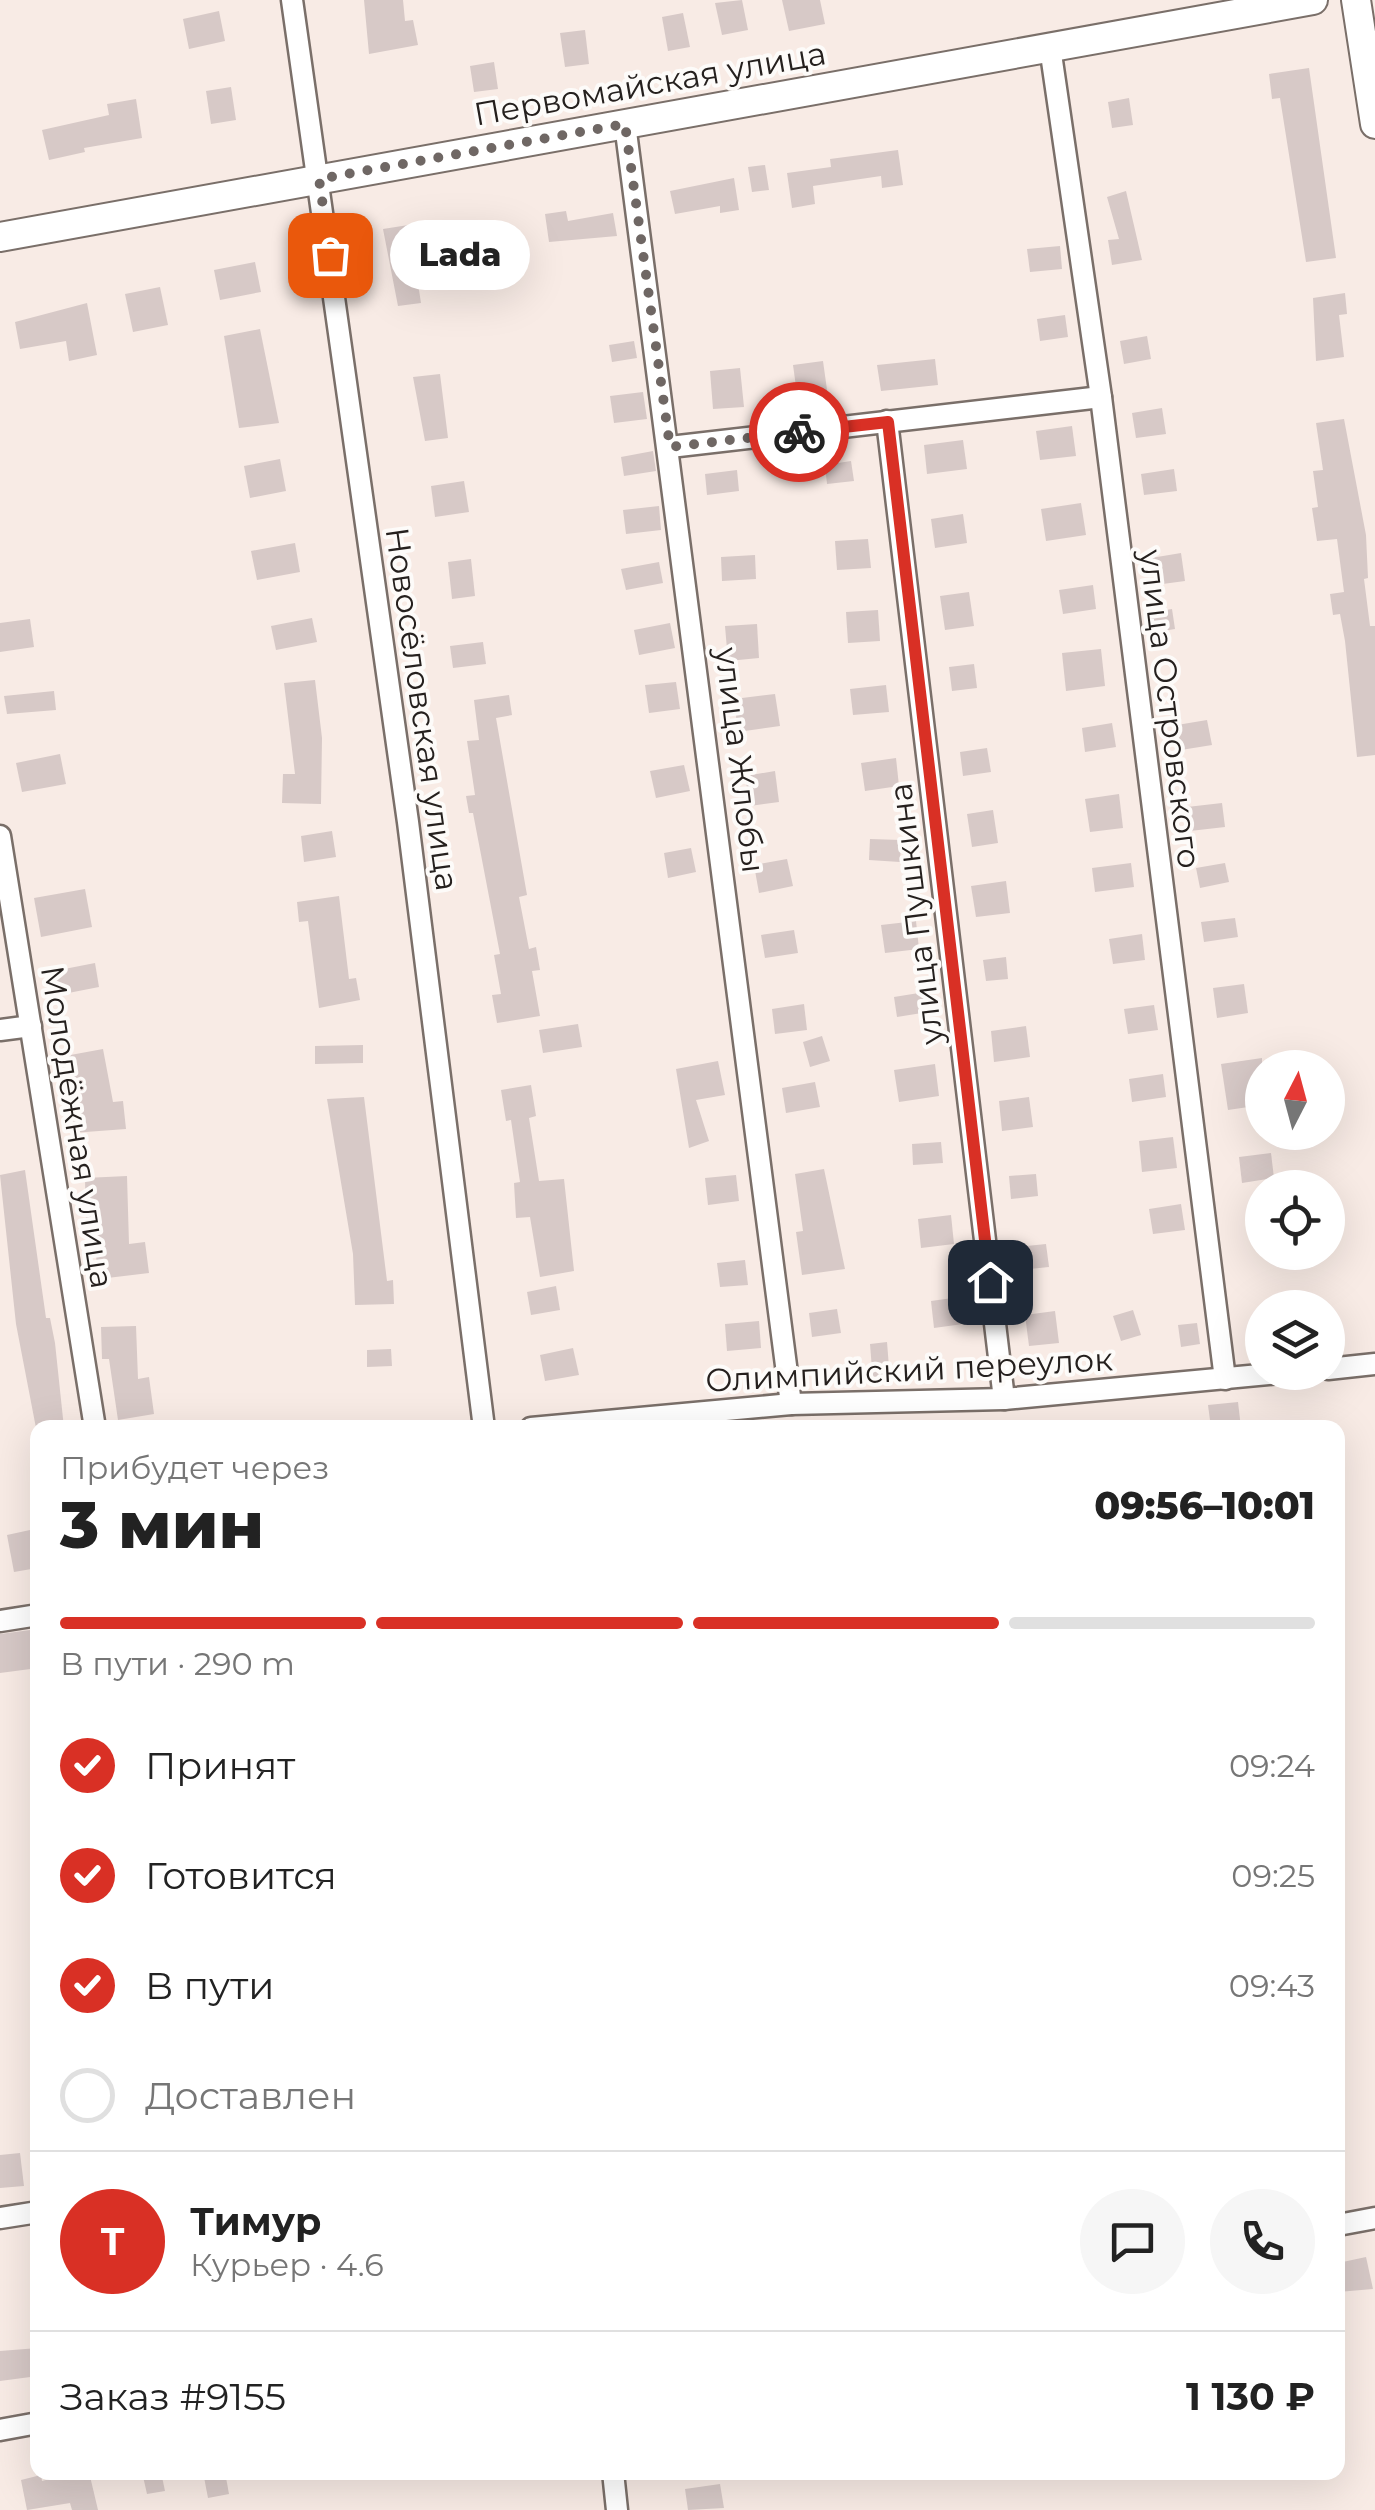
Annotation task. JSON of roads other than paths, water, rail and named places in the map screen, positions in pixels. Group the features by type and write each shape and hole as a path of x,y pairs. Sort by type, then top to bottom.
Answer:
{"main road":[{"name":"Первомайская улица","path":"0,238 1313,0"},
{"path":"1356,0 1375,124"}],"street":[{"name":"Новосёловская улица","path":"292,0 406,802 483,1420"},
{"name":"улица Островского","path":"1050,47 1100,397 1225,1380"},
{"name":"улица Жлобы","path":"625,124 670,447 790,1404"},
{"path":"670,447 1100,397"},
{"name":"улица Пушкина","path":"888,422 1004,1399"},
{"name":"Молодёжная улица","path":"0,836 94,1420"},
{"path":"0,1030 30,1026"},
{"path":"1345,1367 1375,1364"},
{"name":"Олимпийский переулок","path":"617,1420 790,1404 1004,1399 1245,1378"},
{"path":"0,1621 30,1617"},
{"path":"0,2218 30,2213"},
{"path":"1345,2224 1375,2218"},
{"path":"0,2430 30,2424"},
{"path":"614,2480 618,2510"}],"place":[{"name":"Lada","path":"330,255"}]}
